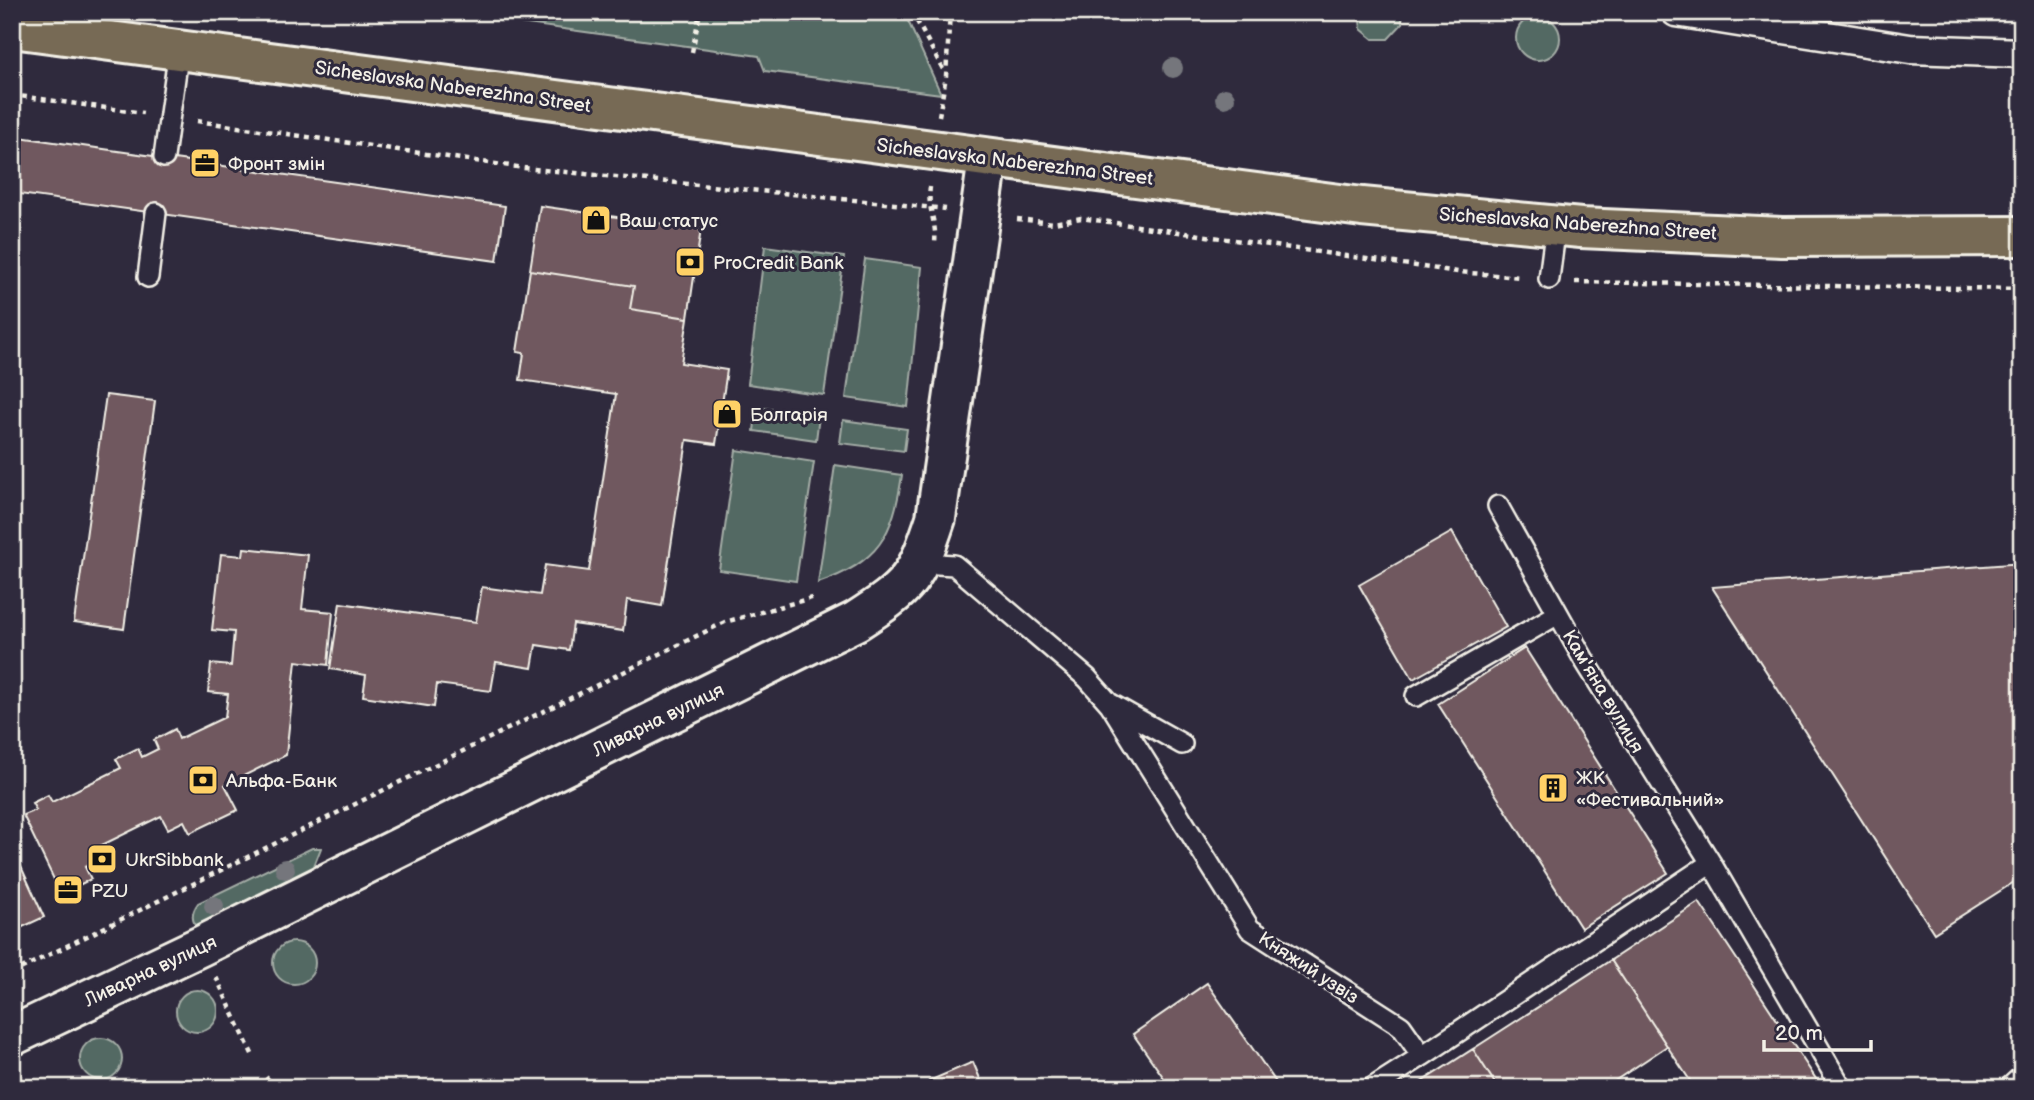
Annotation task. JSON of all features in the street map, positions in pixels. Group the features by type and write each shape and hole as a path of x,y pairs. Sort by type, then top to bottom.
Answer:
{"main road":[{"name":"Sicheslavska Naberezhna Street","path":"12,28 1362,207 1556,225 1782,237 2022,236"}],"street":[{"path":"1676,12 1910,49 2022,53"},
{"name":"Ливарна вулиця","path":"12,1036 201,946 856,621 897,595 921,563 936,519 989,159"}],"lane":[{"path":"164,157 179,49"},
{"path":"148,276 156,213"},
{"path":"1549,279 1556,225"},
{"path":"1498,506 1558,614"},
{"name":"Княжий узвіз","path":"921,563 954,565 1087,678 1110,704 1250,929 1401,1026 1422,1056"},
{"name":"Кам'яна вулиця","path":"1416,696 1558,614 1711,863 1842,1088"},
{"path":"1110,704 1182,744"},
{"path":"1371,1088 1711,863"}],"path":[{"path":"692,52 700,12"},
{"path":"912,12 946,76"},
{"path":"934,255 936,229 928,207 946,76 950,12"},
{"path":"12,95 524,168 928,207 1054,223 1081,218 1458,272 1549,279 1785,287 2022,289"},
{"path":"12,973 725,622 825,594"},
{"path":"215,975 253,1055"},
{"path":"266,1077 276,1088"}],"green space":[{"path":"441,12 904,12 941,94 765,71 759,56"},
{"path":"1359,12 1402,12 1402,24 1388,39 1373,39 1361,29"},
{"path":"1538,16 1547,17 1554,22 1559,29 1559,47 1554,54 1547,59 1538,60 1529,59 1522,54 1517,47 1516,38 1517,29 1522,22 1529,17"},
{"path":"765,246 844,257 824,395 748,384"},
{"path":"865,259 922,267 908,407 846,398"},
{"path":"757,407 819,416 816,440 754,431"},
{"path":"843,420 907,429 904,451 840,443"},
{"path":"736,450 814,462 796,581 719,570"},
{"path":"835,465 902,475 894,515 880,544 856,566 818,583"},
{"path":"312,848 321,848 312,871 198,929 193,916 198,903"},
{"path":"294,942 309,948 315,963 309,978 294,984 279,978 273,963 279,948"},
{"path":"197,990 212,996 218,1011 212,1026 197,1032 182,1026 176,1011 182,996"},
{"path":"101,1038 116,1044 122,1059 116,1074 101,1080 86,1074 80,1059 86,1044"}],"building":[{"path":"12,136 505,206 497,261 12,193"},
{"path":"540,206 701,229 688,318 630,309 634,286 530,270"},
{"path":"530,270 634,286 630,309 688,318 681,363 727,370 716,444 687,440 662,606 627,600 623,631 573,624 569,650 536,645 532,668 496,662 491,691 437,684 434,707 363,696 366,675 330,669 340,603 476,622 482,587 540,595 545,565 589,571 616,394 520,380 524,353 517,352"},
{"path":"106,395 155,401 124,629 74,622"},
{"path":"1452,532 1506,627 1413,679 1359,585"},
{"path":"244,548 308,555 302,609 333,612 328,665 296,661 286,755 225,785 238,810 190,833 184,821 168,829 161,816 96,848 102,859 85,867 91,879 61,894 23,815 36,810 32,803 48,795 52,802 121,768 116,759 138,748 142,757 158,749 154,740 175,729 179,739 225,717 228,694 208,692 211,664 231,666 234,632 212,630 221,554 243,556"},
{"path":"2022,563 2022,877 1934,933 1712,587"},
{"name":"ЖК «Фестивальний»","path":"1525,648 1668,873 1581,928 1438,704"},
{"path":"12,847 44,917 12,932"},
{"path":"1699,902 1822,1088 1695,1088 1667,1046 1611,960"},
{"path":"1611,960 1667,1046 1604,1088 1498,1088 1473,1049"},
{"path":"1207,983 1280,1088 1171,1088 1133,1034"},
{"path":"1473,1049 1498,1088 1412,1088"},
{"path":"973,1062 984,1088 932,1088 929,1081"}],"place":[{"name":"Фронт змін","path":"205,163"},
{"name":"Ваш статус","path":"596,220"},
{"name":"ProCredit Bank","path":"690,262"},
{"name":"Болгарія","path":"727,414"},
{"name":"Альфа-Банк","path":"203,780"},
{"name":"ЖК «Фестивальний»","path":"1553,788"},
{"name":"UkrSibbank","path":"102,859"},
{"name":"PZU","path":"68,890"}]}
